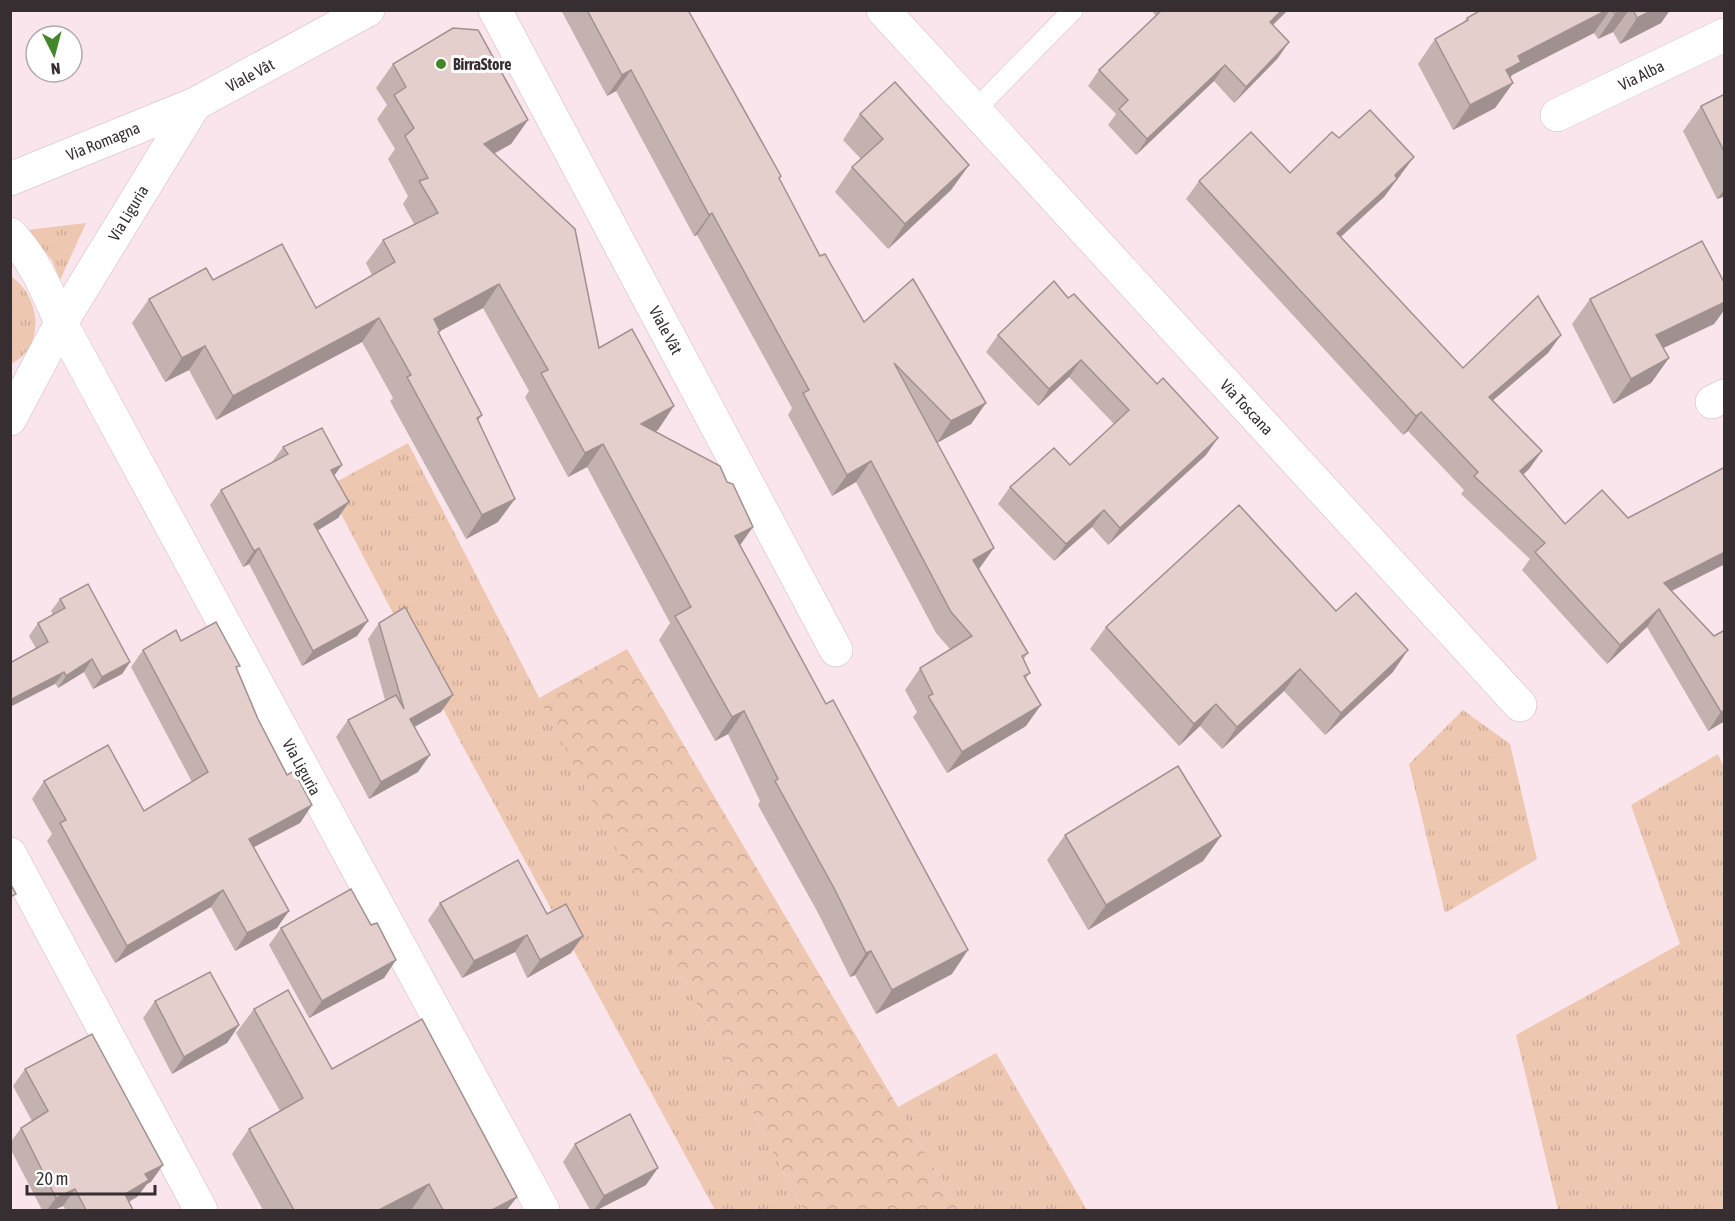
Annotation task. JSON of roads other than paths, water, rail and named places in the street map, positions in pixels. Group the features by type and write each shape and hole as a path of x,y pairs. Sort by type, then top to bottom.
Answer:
{"street":[{"name":"Viale Vât","path":"195,104 368,10"},
{"name":"Viale Vât","path":"495,10 836,650"},
{"name":"Via Toscana","path":"883,10 1520,705"},
{"name":"Via Alba","path":"1557,115 1725,35"},
{"name":"Via Romagna","path":"10,179 195,104"},
{"name":"Via Liguria","path":"10,419 61,323 195,104"},
{"name":"Via Liguria","path":"10,234 26,250 36,268 61,323 543,1210"},
{"path":"10,854 201,1210"}],"lane":[{"path":"975,110 1073,10"}],"place":[{"name":"BirraStore","path":"441,64"}]}
